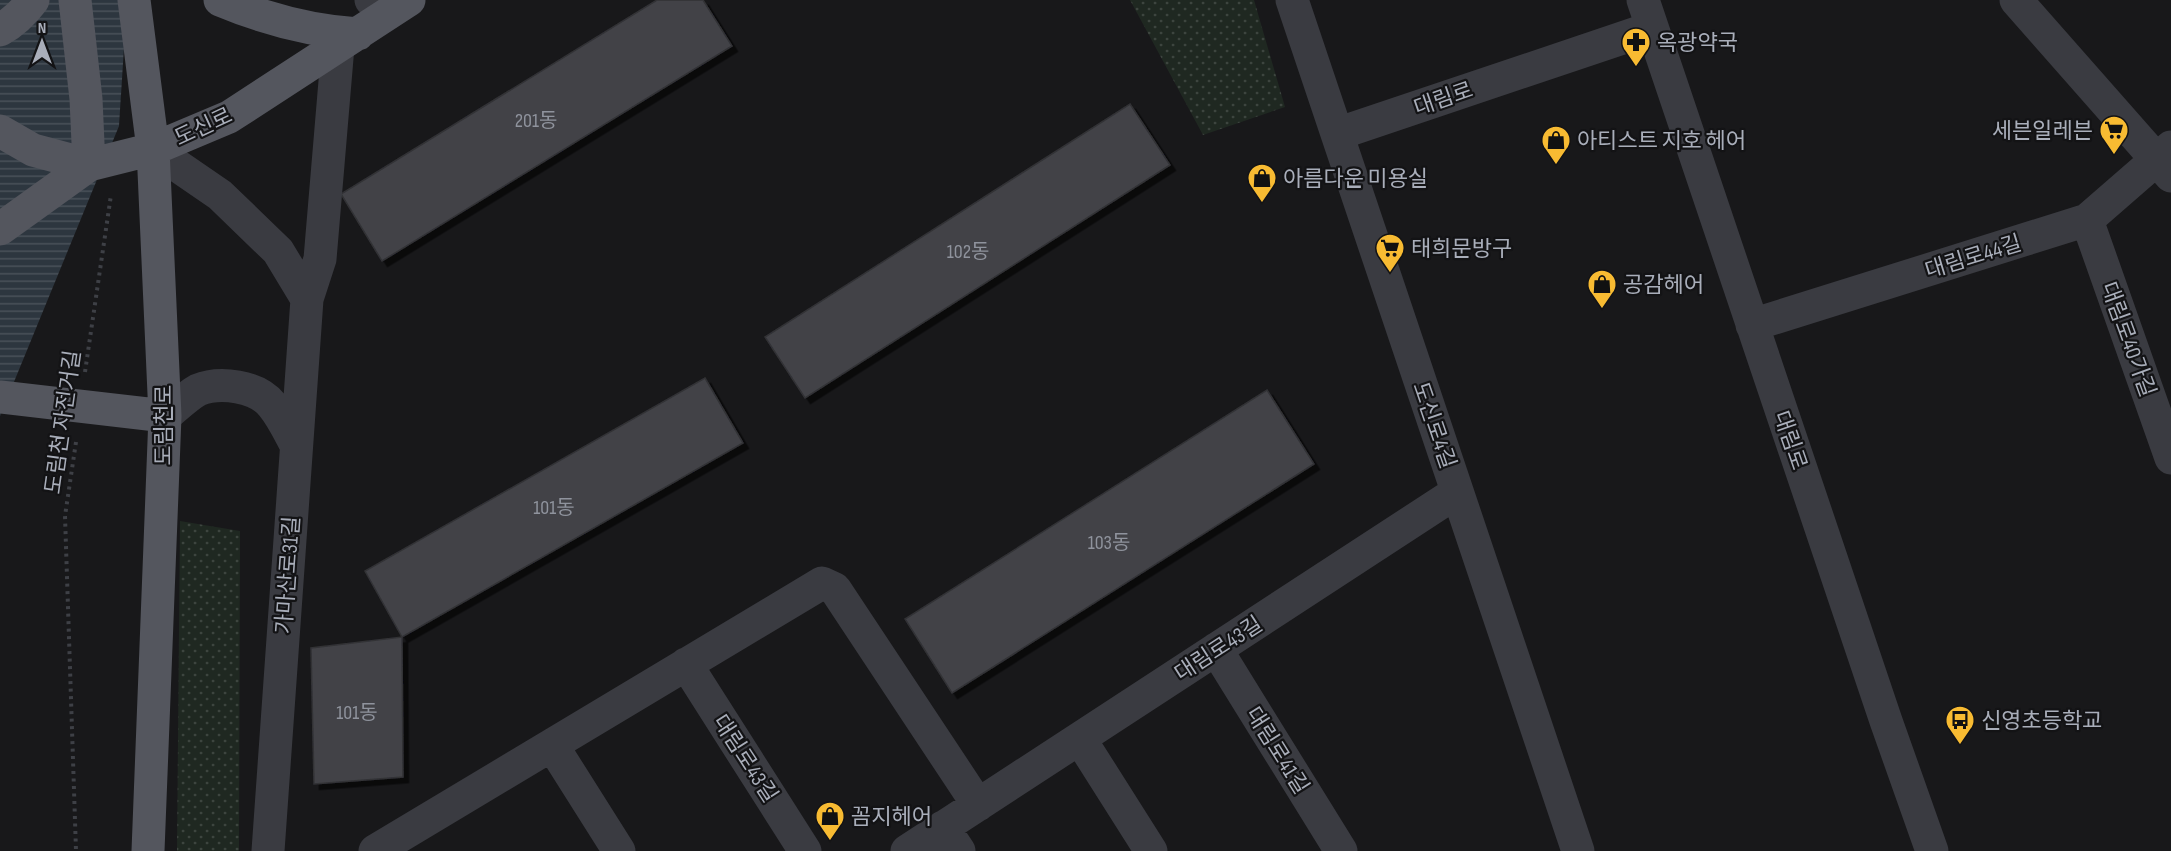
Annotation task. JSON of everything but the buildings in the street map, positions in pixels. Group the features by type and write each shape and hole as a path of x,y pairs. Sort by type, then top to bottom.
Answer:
{"main road":[{"path":"0,30 10,25 33,0"},
{"path":"0,229 89,165 86,99 75,0"},
{"name":"도림천로","path":"134,0 153,149 165,416 148,851"},
{"path":"226,3 330,32 348,40"},
{"name":"도신로","path":"0,131 33,150 89,165 153,149 229,117 348,40 390,4"},
{"path":"0,397 165,416"}],"street":[{"name":"도신로4길","path":"1292,0 1578,851"},
{"path":"2016,0 2166,161"},
{"name":"대림로","path":"1337,134 1648,14 1882,710 1932,851"},
{"name":"가마산로31길","path":"268,851 307,298 320,259 348,40"},
{"path":"153,149 220,195 237,211 278,251 307,298"},
{"name":"대림로44길","path":"1752,325 2086,220 2166,161"},
{"name":"대림로40가길","path":"2086,220 2171,458"},
{"path":"165,416 198,390 217,386 236,387 253,391 271,404 297,445"},
{"name":"대림로43길","path":"907,851 951,839 978,805 1457,492"},
{"path":"375,851 413,841 552,745 822,583 835,589 978,805"},
{"name":"대림로41길","path":"1216,649 1341,851"},
{"name":"대림로43길","path":"686,664 805,851"},
{"path":"1080,739 1151,851"},
{"path":"552,745 619,851"}],"path":[{"name":"도림천 자전거길","path":"85,376 112,188"},
{"name":"도림천 자전거길","path":"76,851 65,516 77,434"}],"shaded area":[{"path":"0,0 127,0 119,126 0,416"},
{"path":"1130,0 1254,0 1285,107 1203,135"},
{"path":"180,521 240,531 239,851 177,851"}],"place":[{"name":"옥광약국","path":"1636,68"},
{"name":"세븐일레븐","path":"2114,156"},
{"name":"아티스트 지호 헤어","path":"1556,166"},
{"name":"아름다운 미용실","path":"1262,204"},
{"name":"태희문방구","path":"1390,274"},
{"name":"공감헤어","path":"1602,310"},
{"name":"신영초등학교","path":"1960,746"},
{"name":"꼼지헤어","path":"830,842"}]}
